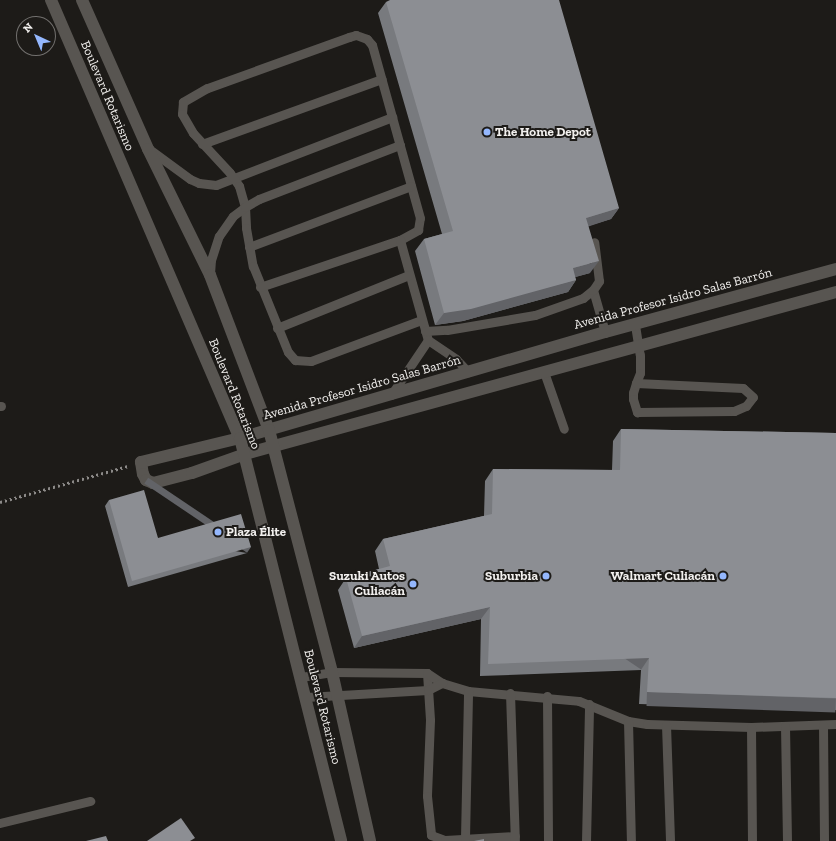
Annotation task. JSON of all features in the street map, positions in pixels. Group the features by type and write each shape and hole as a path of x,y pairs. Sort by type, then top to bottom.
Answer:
{"street":[{"name":"Boulevard Rotarismo","path":"50,0 240,438 341,841"},
{"name":"Boulevard Rotarismo","path":"82,0 148,149 210,275 269,430 332,672 370,841"},
{"name":"Avenida Profesor Isidro Salas Barrón","path":"141,462 269,430 605,332 836,269"},
{"path":"141,462 146,480 153,483 192,473 245,454 273,446 836,292"}],"lane":[{"path":"260,287 400,240 414,234 420,225 411,186 372,44 362,36 349,37 188,97 181,107 182,114 202,144 235,178 245,207 249,248 260,287 288,352 295,360 303,362 421,320"},
{"path":"202,144 382,80"},
{"path":"148,149 199,183 216,185 392,117"},
{"path":"210,275 211,260 219,236 233,216 245,207 266,196 400,145"},
{"path":"249,248 411,186"},
{"path":"400,240 421,320 427,335 456,359 468,372"},
{"path":"391,395 427,335 447,330 535,315 575,302 594,290 599,281 594,242"},
{"path":"278,328 409,275"},
{"path":"594,290 605,332"},
{"path":"635,325 640,366 636,383 632,404 637,412 734,411 746,406 753,397 743,388 636,383"},
{"path":"544,372 564,429"},
{"path":"301,677 332,672 427,673 442,683 468,690 547,696 589,704 628,721 666,725 751,727 836,724"},
{"path":"427,673 428,830 435,839 515,839 510,693"},
{"path":"306,697 336,694 428,690 442,683"},
{"path":"465,838 468,690"},
{"path":"547,696 548,841"},
{"path":"586,841 589,704"},
{"path":"628,721 631,841"},
{"path":"823,724 824,841"},
{"path":"666,725 670,841"},
{"path":"784,726 786,841"},
{"path":"751,727 752,841"},
{"path":"0,823 90,801"}],"path":[{"path":"0,502 141,462"}],"building":[{"path":"390,0 559,0 619,208 586,218 599,261 573,268 576,280 471,309 444,313 424,239 453,231 386,2"},
{"path":"621,429 836,433 836,698 647,692 649,658 488,664 490,607 362,636 346,578 390,566 383,539 492,514 493,469 620,470"},
{"name":"Plaza Élite","path":"144,490 158,538 241,514 251,547 132,581 109,500"},
{"path":"181,818 195,838 190,841 147,841"},
{"path":"106,836 108,841 86,841"}],"place":[{"name":"The Home Depot","path":"487,132"},
{"name":"Plaza Élite","path":"218,532"},
{"name":"Suburbia","path":"546,576"},
{"name":"Walmart Culiacán","path":"723,576"},
{"name":"Suzuki Autos Culiacán","path":"413,584"}]}
